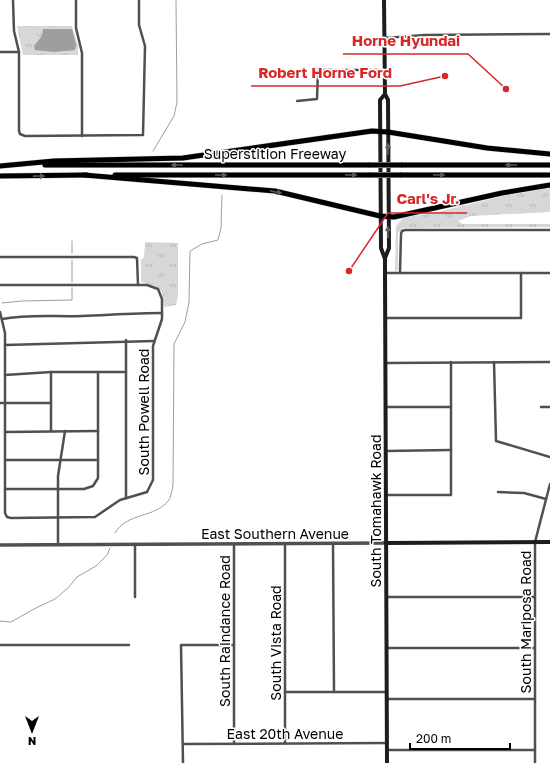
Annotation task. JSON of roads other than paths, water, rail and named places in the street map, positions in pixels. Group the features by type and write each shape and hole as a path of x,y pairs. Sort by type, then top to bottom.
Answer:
{"highway":[{"path":"0,166 54,161 183,158 380,131 487,148 550,154"},
{"name":"Superstition Freeway","path":"0,166 550,165"},
{"path":"84,175 275,191 380,216 394,217 502,193 550,185"},
{"name":"Superstition Freeway","path":"0,176 550,175"}],"main road":[{"name":"South Tomahawk Road","path":"384,0 384,70 385,94 388,100 389,248 385,259"},
{"name":"South Tomahawk Road","path":"385,94 380,100 380,216 381,248 385,259 386,273 387,763"},
{"name":"East Southern Avenue","path":"386,543 550,542"}],"street":[{"path":"13,0 14,31 19,52 20,134 25,136 143,135 145,46 139,25 138,0"},
{"path":"76,0 76,28 82,53 82,136"},
{"path":"384,38 425,35 550,34"},
{"path":"0,52 19,52"},
{"path":"297,101 317,100 318,70 384,70"},
{"path":"400,273 402,231 405,230 550,230"},
{"path":"0,258 137,258 138,285 0,285"},
{"path":"386,273 550,273"},
{"path":"386,318 521,318 520,273"},
{"name":"South Powell Road","path":"126,498 144,494 150,489 153,480 154,341 161,324 162,299 158,289 153,286 138,285"},
{"path":"0,312 6,345 5,489 7,517 95,517 120,500 126,498 126,340"},
{"path":"2,320 23,316 82,316 124,313 162,313"},
{"path":"6,345 88,343 126,340 154,341"},
{"path":"386,495 451,495 451,362"},
{"path":"494,362 496,441 550,457"},
{"path":"386,363 550,362"},
{"path":"5,375 51,372 126,372"},
{"path":"51,372 51,431"},
{"path":"5,489 84,489 93,486 98,478 98,372"},
{"path":"0,403 51,403"},
{"path":"386,407 451,407"},
{"path":"541,407 550,407"},
{"path":"58,545 58,489 65,431"},
{"path":"6,432 98,431"},
{"path":"386,451 451,450"},
{"path":"6,460 98,460"},
{"name":"South Mariposa Road","path":"535,763 535,542 550,484"},
{"path":"498,492 524,493 546,499"},
{"path":"333,543 334,692"},
{"name":"East Southern Avenue","path":"0,545 386,543"},
{"path":"135,544 135,597"},
{"name":"South Raindance Road","path":"234,544 234,743"},
{"name":"South Vista Road","path":"285,544 285,743"},
{"path":"387,597 535,597"},
{"path":"0,645 129,645"},
{"path":"183,763 183,744 181,733 182,646 234,645"},
{"path":"387,648 534,648"},
{"path":"285,692 387,692"},
{"path":"387,699 534,699"},
{"name":"East 20th Avenue","path":"183,744 387,743"},
{"path":"387,750 535,750"}],"waterway":[{"path":"153,151 174,116 177,102 176,0"},
{"path":"115,533 120,526 133,518 163,506 170,497 173,485 174,344 185,322 189,302 190,251 202,244 218,240 221,228 222,195"},
{"path":"72,241 72,253"},
{"path":"72,260 72,282"},
{"path":"2,303 72,300 72,288"},
{"path":"0,621 11,622 55,599 68,588 77,577 96,566 107,555 110,548"}],"place":[{"name":"Robert Horne Ford","path":"445,76"},
{"name":"Horne Hyundai","path":"506,89"},
{"name":"Carl's Jr.","path":"349,271"}]}
